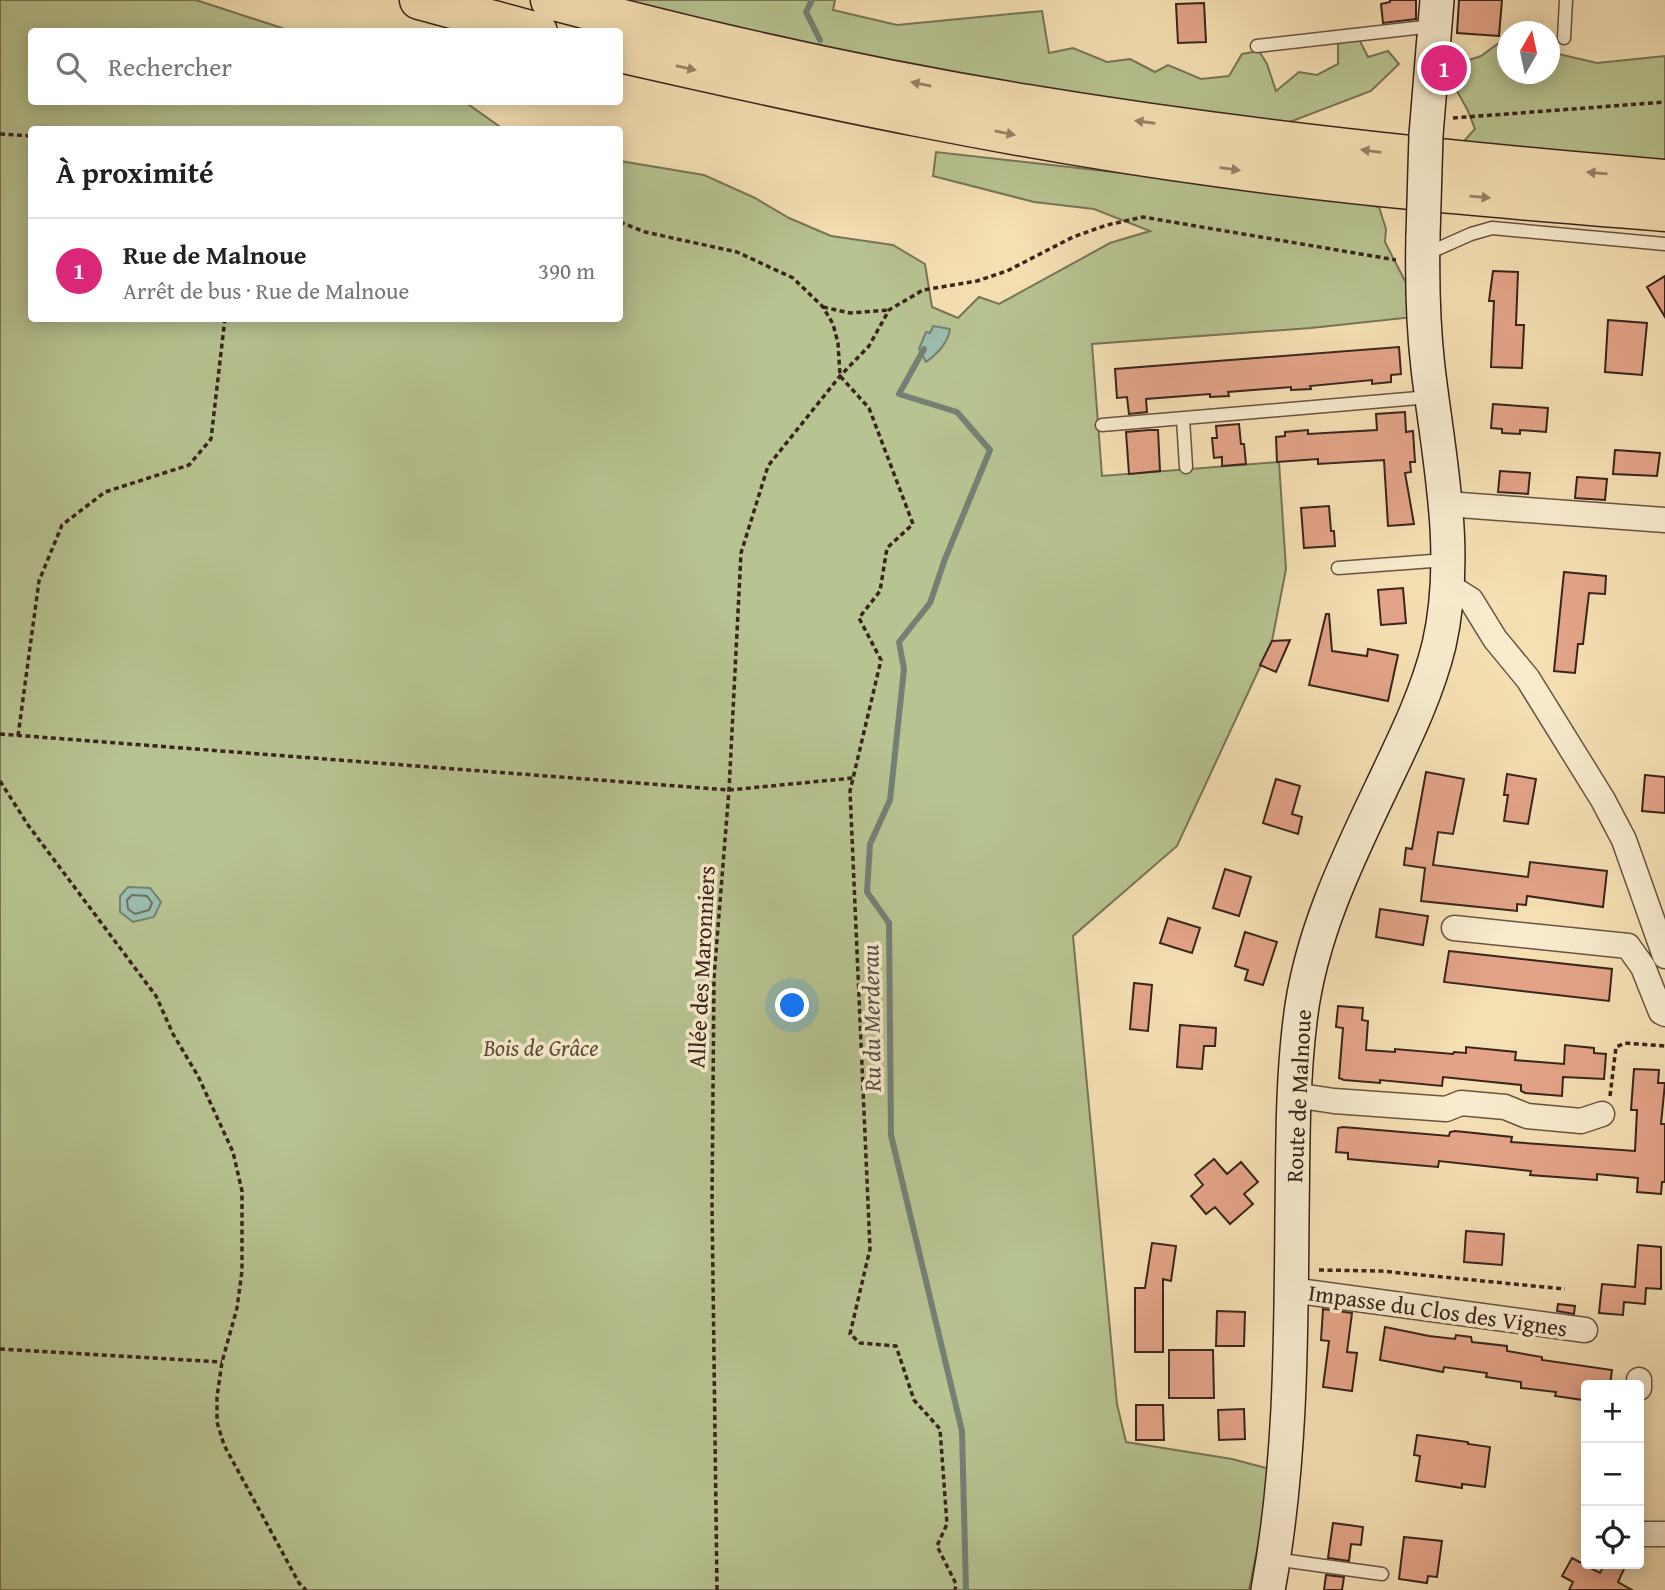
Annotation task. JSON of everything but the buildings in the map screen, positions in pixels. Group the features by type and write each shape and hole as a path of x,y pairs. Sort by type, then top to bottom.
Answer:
{"highway":[{"path":"419,0 523,28"},
{"path":"550,0 793,59 1026,104 1263,139 1478,164 1665,179"},
{"path":"623,54 863,107 1035,139 1213,167 1327,182 1665,212"}],"main road":[{"name":"Route de Malnoue","path":"1271,1575 1284,1483 1288,1427 1294,1095 1303,998 1318,937 1337,883 1426,688 1439,644 1447,573 1446,504 1423,320 1422,246 1426,127 1435,13"}],"street":[{"path":"1446,504 1665,520"},
{"path":"1447,573 1471,600 1495,639 1528,680 1604,800 1629,850 1665,956"},
{"path":"1454,928 1628,946 1643,967 1661,1013 1665,1014"},
{"path":"1294,1095 1334,1101 1446,1109 1461,1103 1506,1107 1527,1116 1581,1121 1602,1114"},
{"name":"Impasse du Clos des Vignes","path":"1292,1280 1585,1330"},
{"path":"1644,1534 1665,1534"}],"lane":[{"path":"1564,38 1566,0"},
{"path":"1257,46 1435,13"},
{"path":"1422,246 1492,228 1665,244"},
{"path":"1102,425 1432,397"},
{"path":"1183,419 1186,467"},
{"path":"1338,568 1447,573"},
{"path":"1271,1575 1382,1574"}],"path":[{"path":"1426,127 1665,102"},
{"path":"0,134 28,136"},
{"path":"822,307 850,313 889,310 923,290 977,281 1007,271 1073,237 1107,225 1143,217 1396,260 1422,246"},
{"path":"623,223 645,232 737,252 793,278 822,307 833,324 841,376 869,408 913,524 887,548 880,591 859,618 881,660 850,790 870,1249 850,1334 860,1343 897,1346 914,1400 940,1429 947,1524 937,1546 956,1584 955,1590"},
{"name":"Allée des Maronniers","path":"717,1590 712,1203 714,977 729,790 741,553 768,466 841,376 869,346 889,310"},
{"path":"18,736 39,581 62,525 105,492 189,465 211,439 225,322"},
{"path":"0,734 729,790 853,778"},
{"path":"0,781 28,825 156,996 173,1034 198,1076 233,1152 242,1191 242,1271 237,1308 222,1362 217,1422 225,1445 299,1583 306,1590"},
{"path":"1602,1114 1609,1097 1616,1046 1625,1043 1665,1046"},
{"path":"1292,1280 1381,1271 1565,1289"},
{"path":"0,1349 222,1362"}],"green space":[{"name":"Bois de Grâce","path":"0,0 196,0 282,28 28,28 28,105 469,105 499,126 28,126 28,322 623,322 623,162 704,175 831,236 893,245 925,264 932,307 958,318 979,297 999,304 1110,243 1150,231 1094,209 1034,202 933,176 936,152 1316,195 1379,207 1386,229 1385,242 1423,316 1311,328 1092,344 1102,476 1279,462 1286,569 1272,641 1177,846 1073,936 1117,1404 1126,1442 1232,1459 1270,1469 1266,1505 1249,1590 0,1590"},
{"path":"610,0 835,0 833,10 897,25 1042,11 1049,53 1073,48 1107,62 1130,59 1155,72 1168,65 1201,79 1229,76 1242,54 1259,51 1267,64 1276,91 1299,72 1317,75 1338,64 1338,36 1357,35 1368,57 1388,51 1399,64 1371,91 1287,123 1220,123 895,64"},
{"path":"1497,44 1497,84 1560,84 1560,54 1597,63 1665,56 1665,168 1452,154 1475,129 1444,68 1481,56"}],"water":[{"path":"933,326 950,329 941,348 926,362 919,349 926,332 930,333"},
{"path":"128,887 150,888 161,902 154,917 133,922 120,912 120,896"}],"waterway":[{"name":"Ru du Merderau","path":"812,0 806,12 820,40"},
{"name":"Ru du Merderau","path":"924,349 899,394 957,412 990,450 930,603 899,642 904,669 890,800 870,844 867,892 889,923 891,1135 962,1431 966,1590"}],"place":[{"name":"Rue de Malnoue","path":"1444,68"}]}
